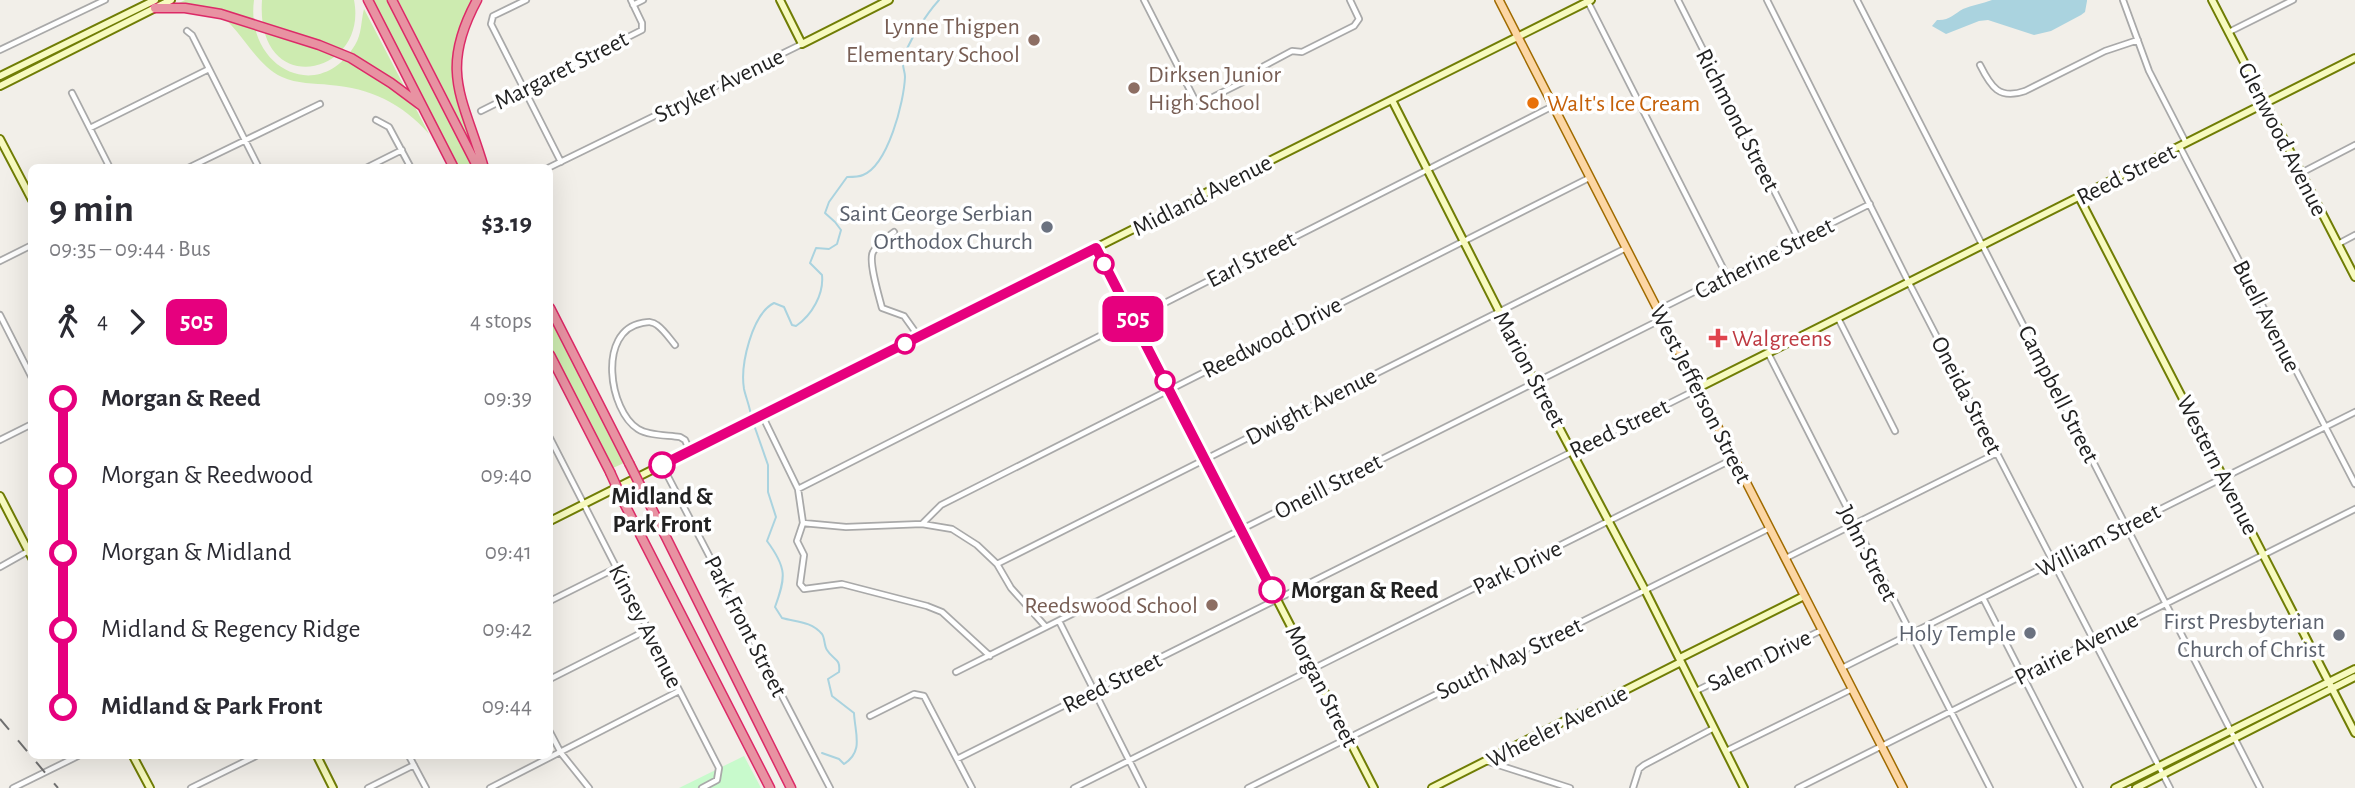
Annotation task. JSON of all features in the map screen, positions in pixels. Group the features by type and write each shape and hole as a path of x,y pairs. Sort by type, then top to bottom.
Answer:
{"highway":[{"path":"368,0 452,164"},
{"path":"392,0 476,164"},
{"path":"477,0 462,32 456,68 462,107 483,164"},
{"path":"155,4 221,14 351,58 422,106"},
{"path":"553,314 791,788"},
{"path":"553,361 770,788"}],"main road":[{"name":"West Jefferson Street","path":"1499,0 1903,788"}],"street":[{"path":"0,50 104,0"},
{"path":"0,76 155,4 171,0"},
{"path":"526,0 493,16 491,21 561,162"},
{"path":"632,2 643,0"},
{"path":"780,0 802,44"},
{"name":"Stryker Avenue","path":"553,166 889,0"},
{"path":"1144,0 1195,100 1201,103 1259,74 1264,66 1292,51 1302,52 1354,26 1359,19 1350,0"},
{"name":"Richmond Street","path":"1678,0 1799,240"},
{"name":"Oneida Street","path":"1767,0 2170,788"},
{"name":"Campbell Street","path":"1857,0 2260,788"},
{"name":"Buell Avenue","path":"2123,0 2150,71 2183,145 2355,484"},
{"name":"Glenwood Avenue","path":"2212,0 2355,277"},
{"path":"2229,33 2293,0"},
{"path":"1590,1 1727,276"},
{"name":"Midland Avenue","path":"553,520 1590,1"},
{"name":"Margaret Street","path":"481,111 642,30 642,23 632,2"},
{"path":"0,86 155,4"},
{"path":"187,31 192,35 257,164"},
{"path":"1980,65 1993,87 2012,95 2105,51 2138,40"},
{"name":"Reed Street","path":"957,759 2355,58"},
{"path":"90,128 209,69"},
{"path":"72,93 108,164"},
{"name":"Marion Street","path":"1392,100 1535,382 1681,660 1744,788"},
{"path":"196,164 320,104"},
{"name":"Earl Street","path":"798,489 1553,106"},
{"path":"376,120 389,127 409,164"},
{"path":"0,139 28,192"},
{"path":"2301,173 2355,145"},
{"path":"374,164 402,150"},
{"name":"Reedwood Drive","path":"922,524 941,505 1590,178"},
{"name":"Western Avenue","path":"2079,197 2355,733"},
{"name":"Catherine Street","path":"1658,310 1870,204"},
{"path":"894,232 873,252 871,260 879,297 882,308 904,316 919,337"},
{"path":"2338,244 2355,235"},
{"path":"0,261 28,247"},
{"name":"Morgan Street","path":"1096,248 1374,788"},
{"name":"Dwight Avenue","path":"997,564 1626,248"},
{"path":"0,315 28,370"},
{"name":"Oneill Street","path":"956,672 1663,318"},
{"path":"1838,318 1895,431"},
{"path":"675,345 651,322 632,325 624,330 616,341 612,354 612,372 624,414 630,422 639,430 680,437 690,451"},
{"name":"John Street","path":"1768,354 1853,525 1990,788"},
{"name":"William Street","path":"1842,668 2355,412"},
{"path":"761,415 798,489 803,523 797,541 804,555 800,584 804,589 842,584 927,606 942,612 990,656"},
{"path":"0,440 28,426"},
{"name":"Kinsey Avenue","path":"553,444 719,768 719,777 702,788"},
{"path":"1785,558 1997,453"},
{"name":"Park Drive","path":"1073,788 1734,459"},
{"name":"Park Front Street","path":"662,465 830,788"},
{"path":"0,496 28,546"},
{"name":"Prairie Avenue","path":"1798,788 2355,509"},
{"path":"803,523 846,527 922,524 952,529 977,545 997,564 1011,589 1046,628"},
{"name":"South May Street","path":"1248,788 1770,528"},
{"path":"0,567 28,551"},
{"path":"553,600 616,568"},
{"name":"Wheeler Avenue","path":"1432,788 1804,596"},
{"path":"1983,598 2080,788"},
{"path":"1059,621 1143,788"},
{"path":"553,678 648,630"},
{"name":"Salem Drive","path":"1696,691 1822,630"},
{"path":"2136,788 2331,685 2355,668"},
{"path":"2115,788 2231,730 2355,677"},
{"path":"1726,751 1852,690"},
{"path":"553,757 679,691"},
{"path":"870,716 914,694 920,694 928,700 972,788"},
{"path":"1633,788 1639,769 1644,765 1715,728"},
{"path":"553,738 561,753 589,788"},
{"path":"13,788 72,759"},
{"path":"135,759 150,788"},
{"path":"191,788 250,759"},
{"path":"318,759 333,788"},
{"path":"411,759 426,788"},
{"path":"490,788 549,759"},
{"path":"1486,761 1570,788"},
{"path":"368,788 414,765"}],"green space":[{"path":"185,0 254,0 254,24 261,44 272,60 287,70 304,75 322,73 340,63 357,41 364,9 429,134 408,114 372,94 282,77 258,58 225,19 218,14 177,4"},
{"path":"262,0 354,0 354,26 345,46 330,60 311,66 292,64 276,53 265,32"},
{"path":"373,0 387,0 471,164 457,164"},
{"path":"398,0 473,0 458,38 453,65 458,106 470,141"},
{"path":"553,323 624,463 613,468 553,351"},
{"path":"744,756 761,788 679,788"}],"water":[{"path":"1992,0 2087,1 2085,12 2081,15 2051,31 2034,35 1988,20 1946,34 1932,26 1937,20"}],"waterway":[{"path":"751,416 743,379 746,354 754,329 759,318 774,303 784,307 792,325 796,326 816,304 822,275 810,263 816,248 829,249 837,244 841,230 825,213 829,202 847,177 861,176 872,169 880,159 893,132 902,101 905,54 918,29 939,0"},
{"path":"754,425 768,465 768,492 776,517 767,541 778,558 783,573 775,607 782,618 808,624 822,634 826,648 839,664 839,672 828,679 832,696 854,713 857,742 854,754 844,764 839,759 822,753"}],"railway":[{"path":"0,719 28,752"},
{"path":"34,759 58,788"}],"bus line":[{"name":"505","path":"662,465 1096,248 1272,590"}],"place":[{"name":"Lynne Thigpen Elementary School","path":"1034,40"},
{"name":"Dirksen Junior High School","path":"1134,88"},
{"name":"Walt's Ice Cream","path":"1533,103"},
{"name":"Saint George Serbian Orthodox Church","path":"1047,227"},
{"name":"Walgreens","path":"1718,338"},
{"name":"Midland & Park Front","path":"662,465"},
{"name":"Morgan & Reed","path":"1272,590"},
{"name":"Reedswood School","path":"1212,605"},
{"name":"Holy Temple","path":"2030,633"},
{"name":"First Presbyterian Church of Christ","path":"2339,635"}]}
